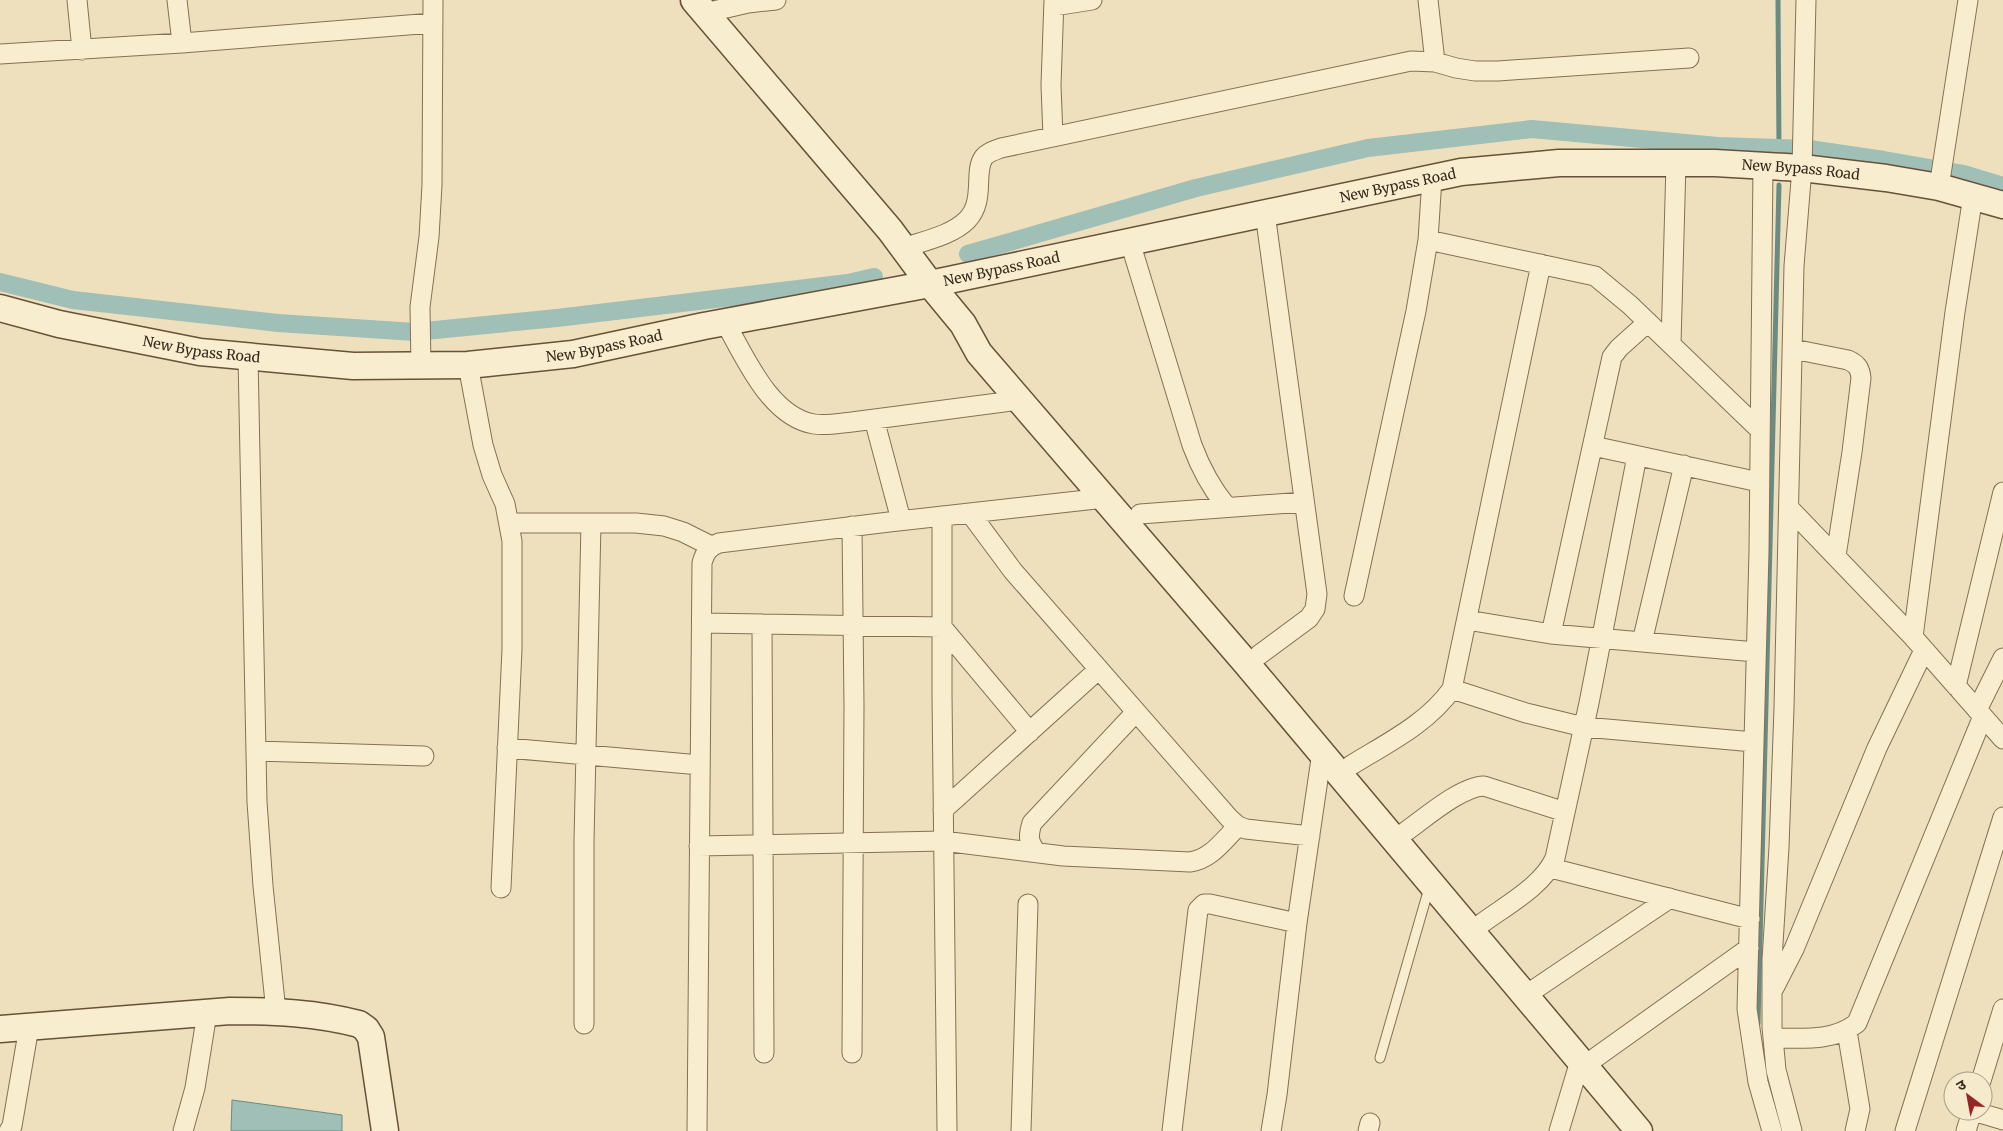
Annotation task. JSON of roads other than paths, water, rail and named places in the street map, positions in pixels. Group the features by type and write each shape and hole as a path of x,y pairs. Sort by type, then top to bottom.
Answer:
{"street":[{"path":"77,0 82,50"},
{"path":"177,0 182,43"},
{"path":"421,357 421,290 429,237 432,184 433,0"},
{"path":"700,7 776,0"},
{"path":"1053,137 1051,85 1054,3 1092,0"},
{"path":"1428,0 1435,62"},
{"path":"1792,1131 1776,1070 1772,960 1784,708 1794,266 1802,152 1806,0"},
{"path":"1940,182 1968,0"},
{"path":"700,7 903,248 963,324 979,353 1322,752 1430,882 1587,1059 1657,1131"},
{"path":"0,54 182,43 433,23"},
{"path":"903,248 951,231 969,219 975,209 978,198 981,165 984,157 1001,148 1412,61 1435,62 1456,68 1498,71 1689,58"},
{"name":"New Bypass Road","path":"0,308 59,324 200,352 353,366 421,357 468,365 573,354 725,322 930,284 1461,172 1559,164 1715,163 1763,166 1802,152 1886,178 1940,182 1973,196 2003,205"},
{"path":"1671,344 1676,163"},
{"path":"1763,166 1756,652 1747,1009 1758,1082 1772,1131"},
{"path":"1354,596 1416,311 1428,240 1432,178"},
{"path":"1772,992 1798,941 1918,643 1955,312 1973,196"},
{"path":"1259,654 1309,618 1315,609 1317,594 1265,213"},
{"path":"1428,240 1595,276 1610,287 1648,322 1760,430"},
{"path":"1130,242 1200,467 1210,486 1227,507"},
{"path":"1350,766 1414,726 1434,711 1452,688 1541,264"},
{"path":"725,322 760,381 779,407 790,415 813,424 874,419 1020,400"},
{"path":"1551,634 1612,357 1619,348 1648,322"},
{"path":"963,324 989,341 1259,654 1535,989 1639,1131"},
{"path":"1792,349 1848,360 1856,364 1860,371 1861,378 1852,452 1836,556"},
{"path":"248,357 257,802 263,886 276,1012"},
{"path":"468,365 483,445 492,475 505,504 509,523 513,568 501,888"},
{"path":"874,419 901,520"},
{"path":"1593,446 1759,482"},
{"path":"1481,924 1543,878 1551,868 1555,858 1584,727 1637,456"},
{"path":"1642,642 1684,465"},
{"path":"1956,686 2003,492"},
{"path":"697,1131 702,563 704,554 711,546 719,543 901,520 1105,498"},
{"path":"1140,514 1304,502"},
{"path":"1790,509 1918,643 2003,739"},
{"path":"970,513 1013,571 1238,826 1246,829 1310,836"},
{"path":"942,516 943,841 947,1131"},
{"path":"509,523 636,522 664,526 683,532 711,546"},
{"path":"584,1024 584,841 591,523"},
{"path":"852,526 854,843 852,1053"},
{"path":"1467,620 1551,634 1756,652"},
{"path":"702,623 942,627"},
{"path":"762,624 764,1053"},
{"path":"942,627 1030,732"},
{"path":"1774,1038 1826,1038 1847,1031 1857,1023 2003,658"},
{"path":"943,810 1099,669"},
{"path":"1452,688 1526,713 1584,727 1754,742"},
{"path":"1037,853 1030,844 1028,836 1032,823 1136,712"},
{"path":"507,748 700,765"},
{"path":"256,751 424,756"},
{"path":"1271,1131 1278,1095 1297,923 1322,752"},
{"path":"1405,832 1449,801 1476,786 1484,786 1565,812"},
{"path":"1905,1131 2003,817"},
{"path":"699,846 943,841 1063,856 1190,862 1200,860 1210,854 1238,826"},
{"path":"1551,868 1750,919"},
{"path":"1535,989 1670,898"},
{"path":"1021,1131 1028,904"},
{"path":"1172,1131 1198,910 1204,904 1210,904 1297,923"},
{"path":"1559,1131 1587,1059 1749,948"},
{"path":"1984,1071 2003,1009"},
{"path":"0,1029 230,1011 299,1013 359,1024 366,1029 371,1037 385,1131"},
{"path":"183,1131 196,1088 208,1014"},
{"path":"9,1131 12,1126 30,1027"},
{"path":"1847,1031 1860,1109 1855,1131"}],"lane":[{"path":"1380,1058 1430,882"}],"water":[{"path":"232,1100 342,1115 342,1131 231,1131"}],"waterway":[{"path":"1778,0 1779,153"},
{"path":"968,254 1196,188 1368,148 1532,129 1718,146 1809,149 1964,174 2003,186"},
{"path":"1758,1024 1779,185"},
{"path":"0,282 73,300 278,323 415,332 557,318 848,283 874,277"}]}
